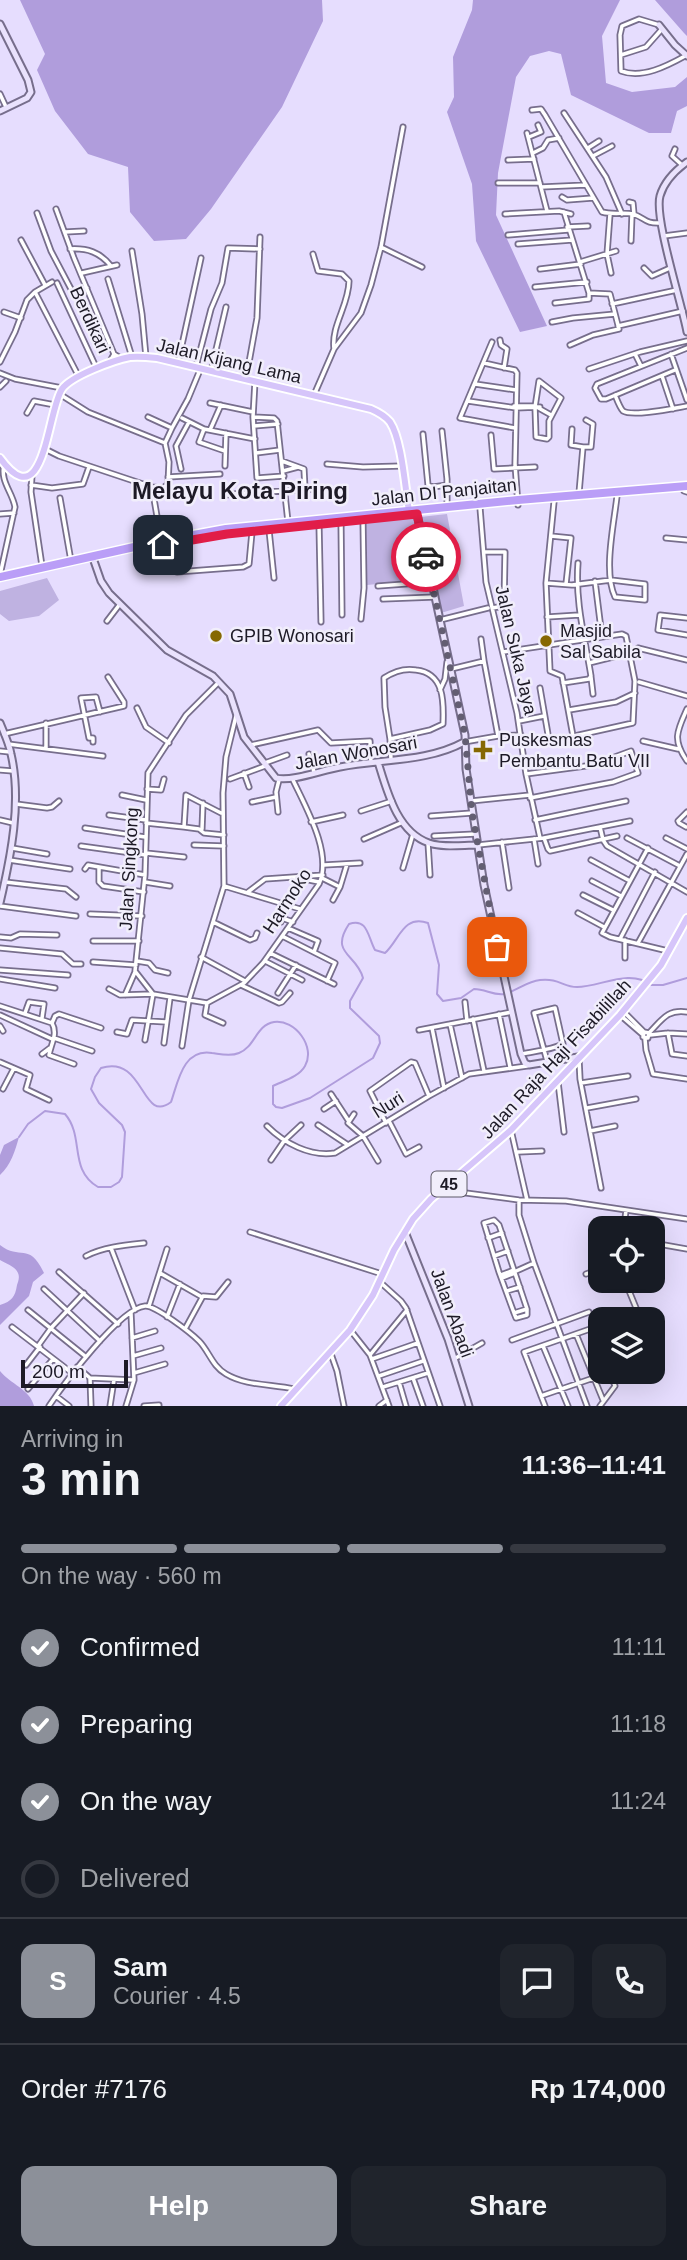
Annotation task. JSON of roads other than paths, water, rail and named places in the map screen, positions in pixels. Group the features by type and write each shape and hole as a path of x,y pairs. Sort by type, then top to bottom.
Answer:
{"highway":[{"name":"Jalan DI Panjaitan","path":"0,578 197,534 363,520 447,507 686,490"},
{"name":"Jalan DI Panjaitan","path":"535,501 554,502 686,490"},
{"name":"Jalan DI Panjaitan","path":"0,578 177,542 288,523 480,508 518,502"}],"main road":[{"name":"Jalan Kijang Lama","path":"61,391 69,382 97,369 123,359 146,356 371,409 384,416 393,428 413,512"},
{"path":"2,461 20,476 32,475 39,466 61,391"},
{"name":"Jalan Raja Haji Fisabilillah","path":"281,1406 350,1331 384,1275 405,1232 430,1199 511,1130 558,1082 646,985 670,951 687,918"}],"street":[{"path":"639,19 660,27 686,56 646,72 629,74 621,72 621,55 622,26 639,19"},
{"path":"0,24 28,80 31,92 27,98 3,109 0,94"},
{"path":"621,55 646,47 660,27"},
{"path":"532,110 541,109 602,212 633,214 646,223 661,223"},
{"path":"564,113 610,184 622,214"},
{"path":"538,125 541,132 528,135 547,211"},
{"path":"314,395 334,349 361,313 381,247 403,127"},
{"path":"533,153 544,148 548,141 559,138"},
{"path":"588,148 599,141"},
{"path":"593,156 612,146"},
{"path":"675,149 672,156 685,163 673,174 661,194 659,203 661,223 687,332"},
{"path":"508,160 534,159"},
{"path":"498,183 586,185"},
{"path":"562,197 567,200 593,198"},
{"path":"629,202 633,203 631,242"},
{"path":"56,209 114,354 123,359"},
{"path":"505,214 547,211 571,214"},
{"path":"555,303 589,299 587,282 564,212"},
{"path":"37,213 51,251 71,289 74,292 87,288"},
{"path":"610,214 607,254 611,273"},
{"path":"508,235 588,226"},
{"path":"65,232 84,231"},
{"path":"664,236 687,233"},
{"path":"246,379 257,318 260,237"},
{"path":"21,240 45,285"},
{"path":"518,244 572,240"},
{"path":"381,247 422,267"},
{"path":"44,449 152,487 166,487 169,457 164,443 188,399 211,309 222,283 228,248 260,249"},
{"path":"70,249 88,249 111,266"},
{"path":"132,251 146,356"},
{"path":"540,269 581,263 616,251"},
{"path":"313,254 318,271 342,274 349,281 344,306 333,335 334,349"},
{"path":"178,363 201,258"},
{"path":"81,274 117,265"},
{"path":"644,268 652,276 672,267"},
{"path":"108,279 132,357"},
{"path":"535,286 587,282"},
{"name":"Berdikari","path":"36,292 45,285 54,283 97,369"},
{"path":"612,303 677,290"},
{"path":"0,362 27,300 36,292 79,377"},
{"path":"589,293 609,293 618,327"},
{"path":"211,371 226,307"},
{"path":"570,345 593,335 616,331 618,327 683,311"},
{"path":"4,312 20,318"},
{"path":"552,322 615,314"},
{"path":"500,341 501,345 507,348 504,368"},
{"path":"589,369 687,341"},
{"path":"460,418 492,342"},
{"path":"675,370 606,400 601,399 595,387 687,348"},
{"path":"108,365 114,354"},
{"path":"635,354 641,366"},
{"path":"671,354 687,400"},
{"path":"484,363 517,372 515,469 518,502"},
{"path":"0,373 61,391 88,412 164,443"},
{"path":"662,376 673,409"},
{"path":"0,387 6,381"},
{"path":"255,381 253,414 257,478 283,474 298,467"},
{"path":"540,382 561,397 551,415 548,424 549,439 538,438 537,384 540,382"},
{"path":"475,384 516,390"},
{"path":"615,395 621,409 625,411 687,406"},
{"path":"27,413 34,401 55,405"},
{"path":"468,401 537,407 551,415"},
{"path":"210,403 275,418 278,424 288,523"},
{"path":"210,430 221,405"},
{"path":"148,417 172,428"},
{"path":"451,417 515,428"},
{"path":"182,418 204,429 255,439"},
{"path":"572,429 572,445 591,447 593,424 586,420"},
{"path":"181,469 176,446 189,422"},
{"path":"254,426 278,424"},
{"path":"204,429 198,442 225,451"},
{"path":"442,431 447,507"},
{"path":"225,466 226,433"},
{"path":"423,434 428,485 447,485"},
{"path":"491,435 493,468 535,467"},
{"path":"578,496 583,447"},
{"path":"256,453 280,450"},
{"path":"0,578 14,513 13,499 1,479 2,461"},
{"path":"282,461 304,470 305,489"},
{"path":"327,464 402,466"},
{"path":"31,485 57,488 83,484 89,466"},
{"path":"168,477 220,474"},
{"path":"32,475 42,568"},
{"path":"152,487 161,541"},
{"path":"226,495 312,489"},
{"path":"546,583 576,584 611,580 645,584 645,600 613,595 611,580 610,562 617,496"},
{"path":"60,498 71,561"},
{"path":"554,502 546,583 550,671 561,675 564,683 573,736"},
{"name":"Jalan Suka Jaya","path":"480,508 490,608 519,721 530,797 542,838"},
{"path":"413,512 451,669 464,743 475,834 521,1054 529,1065 578,1057 601,1188"},
{"path":"0,514 14,513"},
{"path":"361,619 364,588 363,520"},
{"path":"341,522 342,615"},
{"path":"319,524 321,622"},
{"path":"268,528 274,578"},
{"path":"177,542 177,572 243,567 249,564 252,531"},
{"path":"551,536 571,538 566,584"},
{"path":"666,538 687,540"},
{"path":"440,620 504,606 505,552 484,552"},
{"name":"Jalan Wonosari","path":"94,561 102,584 170,653 204,671 232,696 241,730 249,745 279,779 439,752 464,743 498,736 521,735"},
{"path":"578,563 576,584 579,615 593,694"},
{"path":"595,581 602,636"},
{"path":"378,586 432,582"},
{"path":"383,599 418,600 435,597"},
{"path":"107,621 120,604"},
{"path":"547,617 579,615"},
{"path":"687,618 660,615 658,630 687,635"},
{"path":"502,652 625,634 635,681 633,723 549,740 522,741"},
{"path":"481,639 498,736"},
{"path":"638,649 687,660"},
{"path":"589,663 629,653"},
{"path":"440,690 445,679 448,655"},
{"path":"451,669 484,660"},
{"path":"390,739 443,725 440,690 432,675 417,670 403,670 384,678 391,760"},
{"path":"4,734 124,705 108,677"},
{"path":"564,683 591,677"},
{"name":"Jalan Singkong","path":"125,995 135,971 142,916 149,771 186,715 219,682"},
{"path":"639,682 687,696"},
{"path":"540,688 549,740"},
{"path":"569,710 616,702 635,693"},
{"path":"93,742 93,738 89,737 80,699 83,696 96,697 100,712"},
{"path":"137,708 146,727 169,743"},
{"path":"687,709 677,734 678,748 687,761"},
{"path":"182,1046 189,1000 224,886 222,813 226,757 236,714"},
{"path":"519,721 545,716"},
{"path":"0,723 10,751 14,804 9,860 0,904 76,916"},
{"path":"46,723 46,748"},
{"path":"249,745 318,730 331,744 370,741 374,762 402,822 413,834 429,843 478,845 534,839 630,821"},
{"path":"643,741 678,748"},
{"path":"8,744 103,756"},
{"path":"0,751 10,751"},
{"path":"471,801 530,797 613,782 638,772 631,751 593,765 526,774"},
{"path":"309,754 314,772"},
{"path":"230,779 287,755"},
{"path":"0,771 13,771"},
{"path":"244,773 249,787"},
{"name":"Harmoko","path":"189,1000 207,1003 246,982 265,961 321,879 323,851 292,778"},
{"path":"147,789 161,790 164,779"},
{"path":"278,812 276,797 279,779"},
{"path":"122,795 146,800"},
{"path":"184,827 185,796 188,795 222,813"},
{"path":"252,802 276,797"},
{"path":"14,804 47,808 59,800"},
{"path":"361,811 392,801"},
{"path":"535,820 626,801"},
{"path":"202,832 203,803"},
{"path":"685,827 678,821 687,812"},
{"path":"431,816 472,813"},
{"path":"108,815 224,835"},
{"path":"311,822 343,815"},
{"path":"0,820 13,822"},
{"path":"364,839 402,822"},
{"path":"600,827 607,846 687,892"},
{"path":"85,828 146,838"},
{"path":"403,868 413,834"},
{"path":"434,836 475,834"},
{"path":"542,838 549,851 617,836"},
{"path":"627,838 680,866"},
{"path":"638,943 687,851 666,838"},
{"path":"534,839 538,864"},
{"path":"502,842 509,888"},
{"path":"429,843 430,874"},
{"path":"194,845 224,846"},
{"path":"81,846 184,857"},
{"path":"10,848 47,854"},
{"path":"648,848 604,926 603,934 670,951"},
{"path":"9,860 70,869"},
{"path":"324,865 360,863"},
{"path":"596,863 629,881"},
{"path":"333,900 347,864"},
{"path":"85,869 88,865 145,875"},
{"path":"99,867 99,882 103,886 144,892"},
{"path":"625,958 622,939 655,872"},
{"path":"248,892 262,880 293,877 321,879 340,887"},
{"path":"293,877 321,879"},
{"path":"592,881 621,896"},
{"path":"5,882 62,889 76,897"},
{"path":"145,883 170,886"},
{"path":"224,886 300,909"},
{"path":"583,895 613,911"},
{"path":"578,913 604,926"},
{"path":"90,914 142,916"},
{"path":"281,922 283,919 293,922"},
{"path":"213,922 250,940 255,938 257,933"},
{"path":"288,928 318,941 314,952"},
{"path":"0,937 12,938 20,933 57,935"},
{"path":"282,936 335,963 327,981"},
{"path":"93,940 139,941"},
{"path":"0,947 62,954 73,964 81,964"},
{"path":"270,953 334,984"},
{"path":"201,957 246,982"},
{"path":"265,961 302,980"},
{"path":"93,962 150,964 155,970 167,973"},
{"path":"278,993 296,965"},
{"path":"0,970 68,975"},
{"path":"135,971 153,994 145,1040"},
{"path":"0,979 55,988"},
{"path":"241,985 279,1003 290,993"},
{"path":"109,989 125,995 153,994 189,1000"},
{"path":"163,1043 170,998"},
{"path":"25,1013 29,1002 44,1004 42,1018"},
{"path":"465,1002 467,1021"},
{"path":"207,1003 205,1015 223,1023"},
{"path":"0,1006 52,1023 55,1030 50,1056 74,1064"},
{"path":"521,1054 543,1050 559,1046 564,1043 555,1008 534,1013 543,1050 547,1061"},
{"path":"419,1030 512,1012"},
{"path":"687,1012 670,1013 646,1035 646,1051 653,1074 687,1079"},
{"path":"621,1013 646,1035 687,1034"},
{"path":"52,1023 59,1014 101,1028"},
{"path":"499,1014 510,1068"},
{"path":"0,1015 53,1039 92,1051"},
{"path":"473,1019 484,1071"},
{"path":"117,1032 127,1034 132,1020 166,1022"},
{"path":"450,1024 462,1078"},
{"path":"432,1027 444,1087"},
{"path":"668,1033 672,1054 687,1056"},
{"path":"42,1054 50,1048"},
{"path":"419,1147 406,1154 371,1090 413,1061 429,1096"},
{"path":"0,1062 31,1076 26,1089 49,1100"},
{"name":"Nuri","path":"267,1126 293,1146 327,1154 335,1153 462,1078 484,1071 529,1065"},
{"path":"3,1089 14,1068"},
{"path":"581,1083 628,1076"},
{"path":"558,1082 564,1132"},
{"path":"331,1094 348,1123 363,1136 378,1161"},
{"path":"586,1108 636,1099"},
{"path":"324,1109 336,1101"},
{"path":"348,1120 354,1114"},
{"path":"271,1160 284,1141 301,1125"},
{"path":"318,1125 348,1145"},
{"path":"590,1130 615,1126"},
{"path":"511,1130 527,1200"},
{"path":"518,1152 542,1151"},
{"path":"441,1190 519,1200 566,1201 687,1219"},
{"path":"519,1200 519,1215 534,1263 587,1406"},
{"path":"625,1216 626,1210"},
{"path":"497,1222 502,1233 527,1309 528,1315 518,1319 484,1223 497,1222"},
{"path":"250,1232 384,1275"},
{"name":"Jalan Abadi","path":"405,1232 422,1271 469,1406"},
{"path":"488,1238 502,1233"},
{"path":"86,1256 111,1248 144,1243"},
{"path":"665,1245 687,1249"},
{"path":"111,1248 133,1312 134,1380 126,1406"},
{"path":"149,1306 167,1249"},
{"path":"494,1256 508,1251"},
{"path":"501,1276 534,1263"},
{"path":"59,1272 118,1324"},
{"path":"160,1273 202,1297"},
{"path":"184,1330 202,1297 217,1297 228,1282"},
{"path":"380,1282 407,1310 440,1406"},
{"path":"167,1317 180,1284"},
{"path":"507,1291 520,1287"},
{"path":"44,1289 100,1341"},
{"path":"26,1364 51,1328 84,1293"},
{"path":"49,1406 85,1356 100,1341 133,1312 149,1306"},
{"path":"149,1306 200,1342 215,1365 229,1376 255,1384 296,1389"},
{"path":"28,1310 85,1356"},
{"path":"371,1357 407,1310"},
{"path":"512,1340 588,1311"},
{"path":"12,1326 72,1373"},
{"path":"545,1406 524,1352 588,1330"},
{"path":"132,1338 155,1331"},
{"path":"350,1331 371,1357 390,1406"},
{"path":"576,1334 588,1363"},
{"path":"371,1357 418,1343"},
{"path":"454,1359 482,1343"},
{"path":"543,1346 568,1406"},
{"path":"133,1356 161,1348"},
{"path":"331,1354 344,1406"},
{"path":"28,1389 54,1359"},
{"path":"379,1376 424,1361"},
{"path":"134,1373 166,1364"},
{"path":"77,1367 90,1378 134,1380"},
{"path":"383,1387 428,1373"},
{"path":"90,1378 91,1406"},
{"path":"413,1378 423,1406"},
{"path":"110,1406 114,1380"},
{"path":"541,1396 588,1380"},
{"path":"399,1382 406,1406"},
{"path":"596,1384 603,1400"},
{"path":"600,1406 614,1384"},
{"path":"56,1396 69,1406"},
{"path":"379,1406 387,1400"},
{"path":"144,1406 159,1405"}],"waterway":[{"path":"19,1137 28,1124 45,1111 65,1114 71,1123 83,1171 98,1187 111,1187 122,1177 125,1132 122,1125 99,1103 91,1089 101,1068 115,1066 126,1071 135,1079 147,1098 161,1107 171,1102 179,1076 194,1056 202,1053 239,1053 249,1046 263,1027 282,1022 302,1036 308,1051 308,1059 302,1070 273,1086 273,1104 282,1108 310,1098 373,1058 380,1043 379,1036 350,1008 350,1001 363,978 343,948 342,942 349,924 360,923 364,926 375,950 385,953 407,925 420,921 428,923 439,965 437,994 443,1001 461,998 474,989 505,994"},
{"path":"510,992 540,980 552,980 577,987 624,978 643,980 651,985 663,985 687,978"}],"place":[{"name":"GPIB Wonosari","path":"216,636"},
{"name":"Masjid Sal Sabila","path":"546,641"},
{"name":"Puskesmas Pembantu Batu VII","path":"483,750"}],"district":[{"name":"Melayu Kota Piring","path":"240,490"}]}
